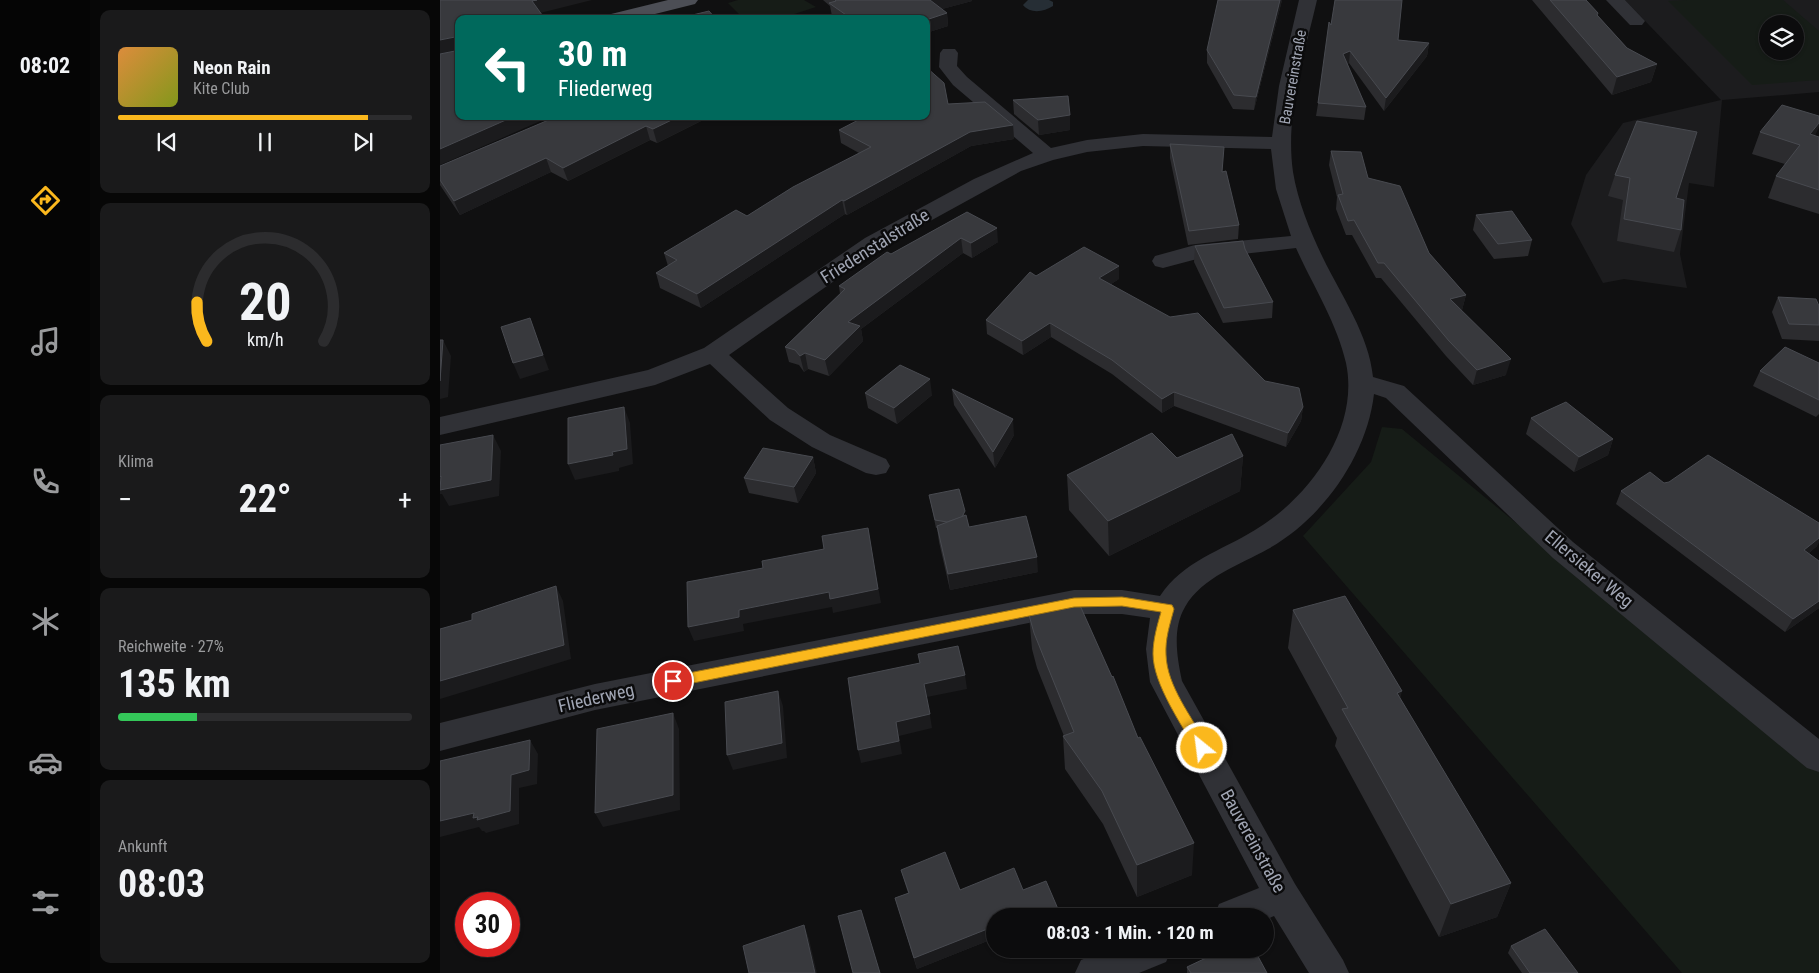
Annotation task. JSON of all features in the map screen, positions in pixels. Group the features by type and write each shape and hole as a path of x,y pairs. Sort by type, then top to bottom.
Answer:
{"main road":[{"path":"629,15 689,0"}],"street":[{"name":"Bauvereinstraße","path":"1308,0 1285,109 1283,170 1304,241 1356,351 1362,382 1360,407 1350,439 1335,469 1310,497 1275,531 1202,571 1181,590 1168,609 1161,633 1159,656 1166,682 1282,896 1330,973"},
{"path":"1614,0 1636,21"},
{"path":"949,53 948,67 960,81 1047,155"},
{"name":"Friedenstalstraße","path":"440,426 655,377 713,354 873,243 981,183 1014,167 1047,155 1087,146 1143,140 1283,143"},
{"path":"1163,261 1195,252 1304,241"},
{"path":"713,354 734,371 779,414 821,441 876,466"},
{"name":"Ellersieker Weg","path":"1362,382 1395,392 1563,550 1819,758"},
{"name":"Fliederweg","path":"440,737 595,697 1074,602 1122,602 1168,609"},
{"path":"1252,908 1282,896"},
{"path":"1094,973 1131,958"}],"shaded area":[{"path":"738,0 804,0 816,7 791,15 740,15 728,3"},
{"path":"1028,0 1049,0 1053,2 1053,6 1046,10 1033,11 1023,5"},
{"path":"1625,0 1819,0 1819,92 1722,100 1714,187 1689,183 1680,254 1687,288 1624,279 1603,283 1571,224 1586,175 1623,123 1721,100"},
{"path":"1783,0 1800,15 1759,15 1759,60 1804,60 1804,18 1819,31 1819,80 1752,85 1668,1"},
{"path":"1382,427 1402,429 1819,772 1819,973 1682,973 1303,536 1371,462"}],"building":[{"path":"440,0 537,0 532,1 542,15 455,15 455,37 440,40"},
{"path":"930,0 947,13 930,19 930,15 846,15 829,3 836,1"},
{"path":"1218,0 1280,0 1256,97 1234,95 1207,50"},
{"path":"1335,0 1402,0 1398,40 1429,43 1386,98 1350,51 1343,54 1366,107 1318,103 1329,22 1331,25"},
{"path":"1550,0 1586,0 1627,48 1657,64 1617,77"},
{"path":"709,11 712,15 692,15"},
{"path":"455,51 455,120 506,120 440,149 440,54"},
{"path":"930,71 944,83 948,104 985,102 1013,125 970,132 844,201 842,200 697,294 656,273 677,260 664,253 736,210 747,216 793,187 871,147 839,130 858,120 930,120"},
{"path":"1068,96 1070,115 1038,120 1013,100"},
{"path":"1782,105 1819,116 1819,123 1810,134 1819,137 1819,190 1776,176 1800,145 1760,132"},
{"path":"549,120 672,120 653,129 646,126 563,168 546,158 454,201 440,180 440,166"},
{"path":"1637,121 1697,132 1676,198 1684,200 1681,230 1624,219 1630,178 1615,175"},
{"path":"1170,144 1224,147 1222,172 1226,171 1239,225 1189,231"},
{"path":"1331,151 1361,152 1368,178 1400,186 1429,253 1466,295 1450,299 1511,359 1477,370 1449,341 1384,263 1378,263 1354,220 1348,221 1338,195 1343,194"},
{"path":"1512,211 1532,240 1498,244 1476,215"},
{"path":"967,212 997,228 971,243 961,238 848,322 860,326 825,360 805,353 800,356 795,350 785,347 845,289 839,286 887,252 891,254"},
{"path":"1243,241 1245,249 1273,302 1224,308 1195,246"},
{"path":"1084,247 1119,266 1099,278 1170,317 1198,313 1265,381 1299,388 1303,407 1288,433 1174,392 1162,399 1112,360 1050,323 1022,341 986,320 1030,272 1036,276"},
{"path":"1778,297 1816,299 1819,306 1819,325 1789,324"},
{"path":"530,318 543,355 513,363 501,327"},
{"path":"440,340 443,340 440,381"},
{"path":"1785,347 1819,363 1819,400 1760,371"},
{"path":"900,365 930,379 894,408 865,393"},
{"path":"952,389 1013,419 993,452"},
{"path":"1566,402 1613,439 1579,457 1531,418"},
{"path":"624,407 627,449 612,452 613,455 568,464 568,418"},
{"path":"1152,433 1177,458 1232,434 1243,456 1108,521 1067,475"},
{"path":"493,435 491,480 440,490 440,445"},
{"path":"763,448 813,457 794,487 744,478"},
{"path":"1708,455 1819,523 1819,538 1804,550 1819,561 1819,601 1793,619 1621,491 1650,472 1664,483 1669,482"},
{"path":"959,489 965,511 962,517 947,522 935,520 929,495"},
{"path":"966,515 969,527 1026,516 1037,557 948,574 937,526"},
{"path":"868,528 878,589 830,599 829,592 739,610 739,617 688,627 687,582 763,568 762,561 824,549 822,536"},
{"path":"556,586 564,645 440,681 440,629 472,620 472,614"},
{"path":"1345,596 1402,691 1397,693 1511,883 1451,904 1342,709 1348,708 1293,610"},
{"path":"1078,601 1113,676 1138,738 1140,737 1194,843 1137,865 1102,791 1063,736 1074,732 1034,633 1029,615"},
{"path":"958,646 965,675 924,684 930,714 896,722 899,741 858,750 848,678 920,663 918,654"},
{"path":"778,691 782,743 727,755 725,702"},
{"path":"673,713 673,795 595,813 597,729"},
{"path":"530,740 529,770 511,775 510,811 477,820 478,817 473,818 474,813 440,821 440,761"},
{"path":"945,852 960,890 1014,868 1023,890 1046,881 1058,908 986,908 986,930 914,958 895,898 909,893 901,870"},
{"path":"861,910 880,973 853,973 838,916"},
{"path":"804,925 815,973 749,973 743,946"},
{"path":"1545,929 1578,973 1530,973 1511,946"},
{"path":"1206,958 1259,958 1267,973 1191,973 1187,967"}],"route":[{"path":"673,681 1074,602 1122,602 1168,609 1161,633 1159,656 1166,682 1202,748"}]}
